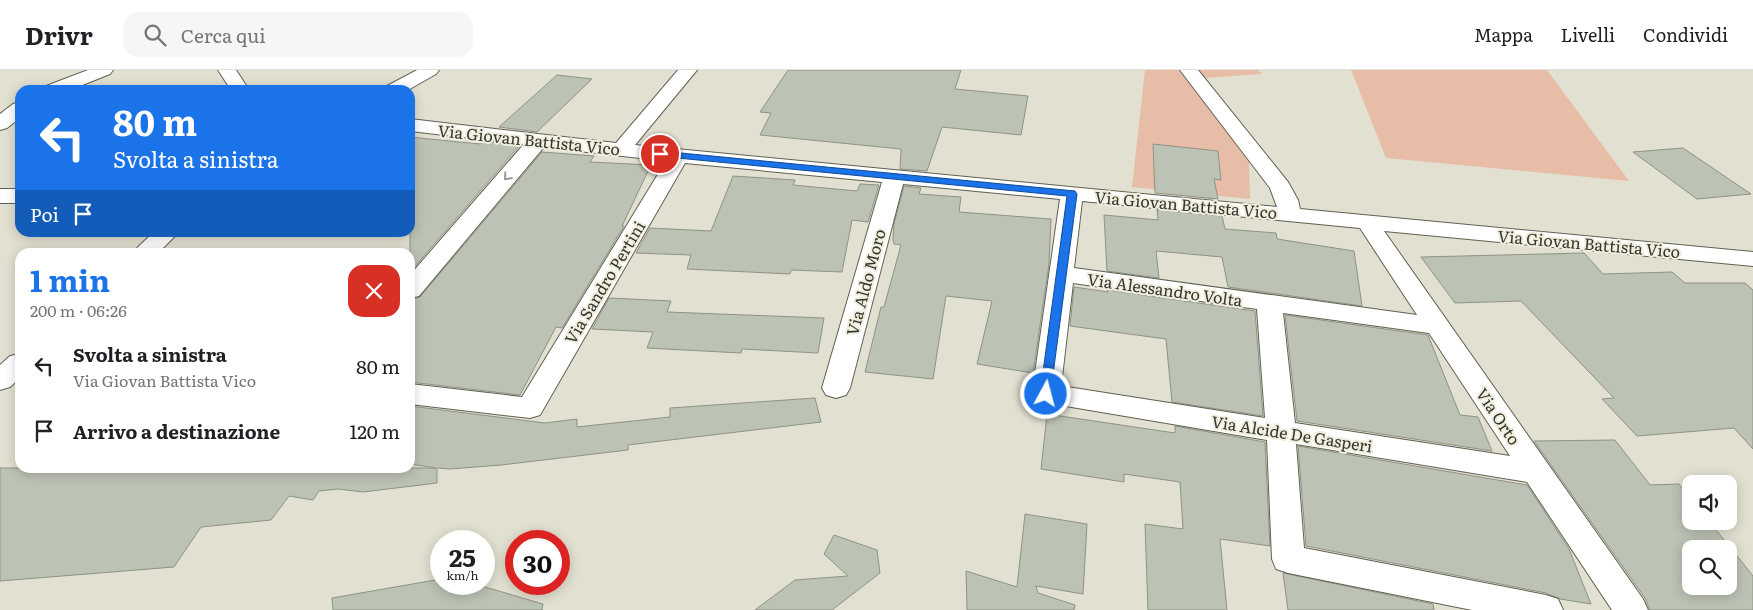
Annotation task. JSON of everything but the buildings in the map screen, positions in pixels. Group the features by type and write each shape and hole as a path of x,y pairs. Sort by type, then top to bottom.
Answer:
{"street":[{"path":"66,85 104,70"},
{"path":"227,70 237,85"},
{"path":"403,85 430,70"},
{"path":"1189,70 1280,187 1290,214"},
{"path":"621,149 681,71"},
{"path":"0,124 15,112"},
{"name":"Via Giovan Battista Vico","path":"415,126 680,156 1753,259"},
{"path":"415,284 539,140"},
{"name":"Via Sandro Pertini","path":"530,408 680,156"},
{"name":"Via Aldo Moro","path":"836,388 894,176"},
{"path":"1062,274 1072,194"},
{"path":"0,196 15,196"},
{"name":"Via Orto","path":"1367,222 1631,610"},
{"path":"150,248 162,237"},
{"name":"Via Alessandro Volta","path":"1062,274 1438,326"},
{"name":"Via Alcide De Gasperi","path":"1062,274 1046,394 1538,472"},
{"path":"1269,303 1281,431 1288,560 1546,610"},
{"path":"0,380 15,367"},
{"path":"415,395 530,408"}],"shaded area":[{"path":"1145,70 1182,70 1249,162 1250,199 1132,187"},
{"path":"1198,70 1258,70 1262,74 1204,78"},
{"path":"1351,70 1547,70 1629,181 1386,158"}],"route":[{"path":"660,154 1072,194 1046,394"}]}
